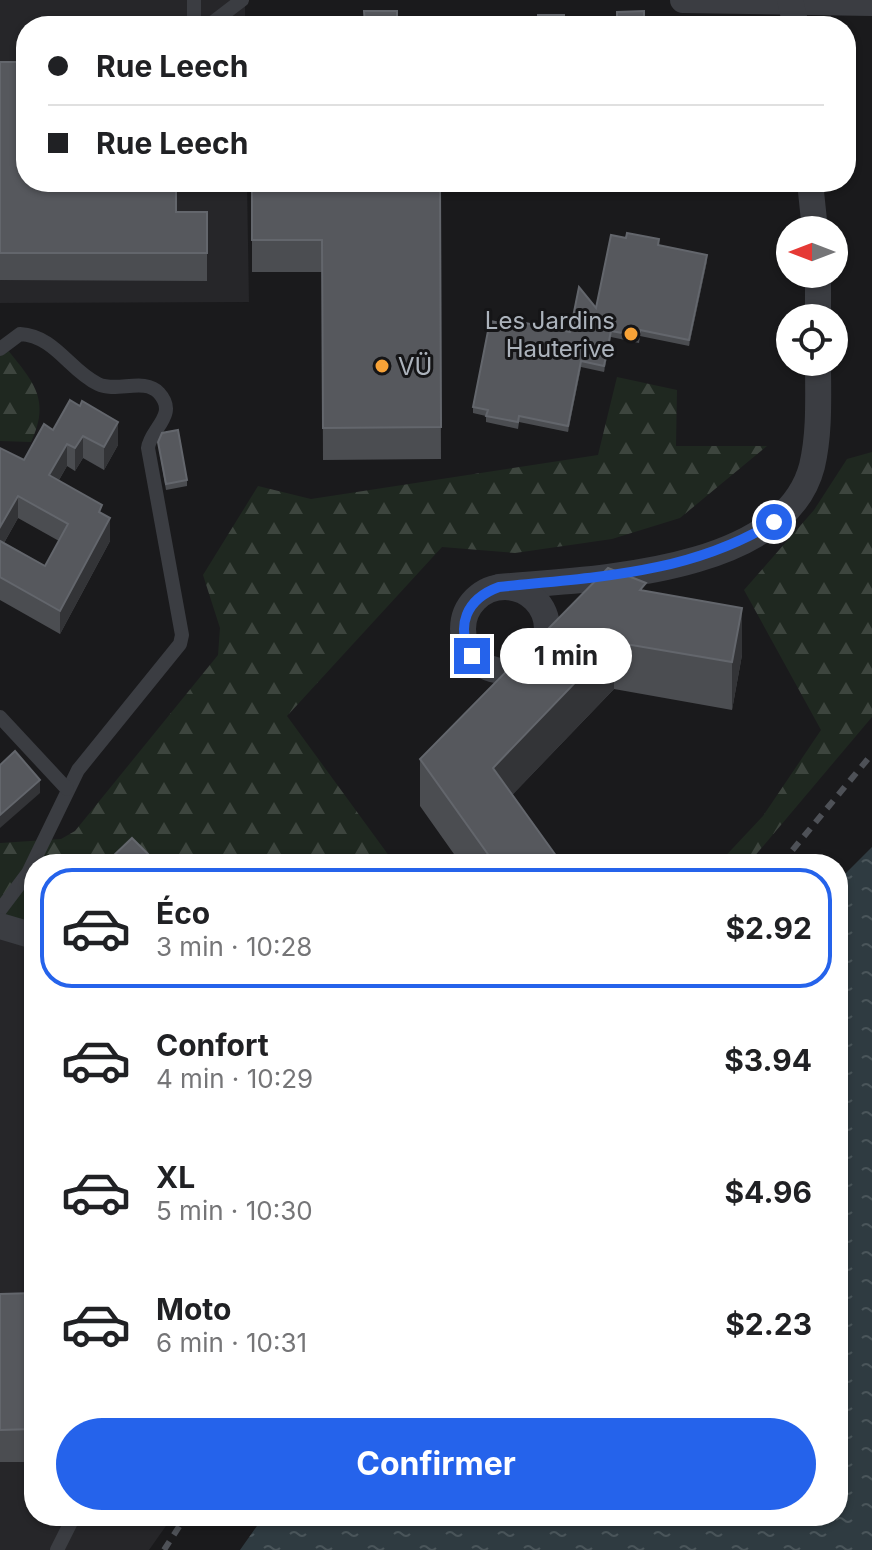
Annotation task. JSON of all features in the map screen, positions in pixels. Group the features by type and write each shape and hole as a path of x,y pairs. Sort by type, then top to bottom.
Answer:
{"street":[{"path":"683,0 792,9 872,3"},
{"path":"811,192 814,216"},
{"path":"499,587 653,570 744,540 774,522 799,495 811,467 818,426 818,376"},
{"path":"0,926 24,933"}],"lane":[{"path":"221,16 242,0"},
{"path":"0,349 20,334 32,335 48,342 98,384 151,387 160,393 166,408 165,420 149,438 148,448 181,623 180,644 78,770 37,854"},
{"path":"0,717 67,789"},
{"path":"0,910 24,878"},
{"path":"57,1550 69,1526"}],"shaded area":[{"path":"0,0 245,0 245,16 16,16 16,192 247,192 249,302 0,303"},
{"path":"0,926 24,933 24,1526 166,1526 149,1550 0,1550"}],"green space":[{"path":"0,340 28,376 38,399 40,411 31,442 0,441"},
{"path":"617,377 677,390 676,446 767,446 680,518 612,539 515,553 442,547 287,716 388,854 24,854 24,933 0,926 0,843 61,839 75,831 218,655 220,628 203,575 258,486 311,499 598,455"},
{"path":"872,452 872,717 756,854 727,854 763,816 821,730 744,590 814,510 847,459"}],"water":[{"path":"872,847 872,1550 240,1550 257,1526 848,1526 848,871"}],"building":[{"path":"364,11 397,11 397,16 364,16"},
{"path":"644,11 644,16 617,16 617,12"},
{"path":"0,62 16,62 16,192 176,192 176,212 207,212 207,253 0,253"},
{"name":"VÜ","path":"252,192 440,192 441,427 323,428 322,240 252,240"},
{"name":"Les Jardins Hauterive","path":"627,233 659,239 658,245 707,255 689,340 640,330 639,336 611,331 604,366 581,361 568,426 519,416 518,422 486,416 488,410 473,407 490,321 505,324 506,319 570,332 579,287 596,308 611,235 626,238"},
{"path":"70,400 80,406 82,401 118,422 104,447 83,436 75,448 67,444 49,475 102,505 99,512 110,518 60,611 0,577 0,541 45,566 68,524 18,496 0,527 0,448 24,460 44,424 53,430"},
{"path":"178,430 187,480 166,484 158,442 162,433"},
{"path":"608,568 646,583 640,590 742,608 732,662 614,642 493,768 555,854 488,854 420,759"},
{"path":"15,751 40,780 0,815 0,765"},
{"path":"132,838 148,854 115,854"},
{"path":"24,1293 24,1429 0,1430 0,1294"}],"railway":[{"path":"789,854 872,754"},
{"path":"164,1550 180,1526"}],"place":[{"name":"Les Jardins Hauterive","path":"631,334"},
{"name":"VÜ","path":"382,366"}],"route":[{"path":"472,656 465,643 463,629 473,601 484,592 499,587 653,570 744,540 774,522"}]}
